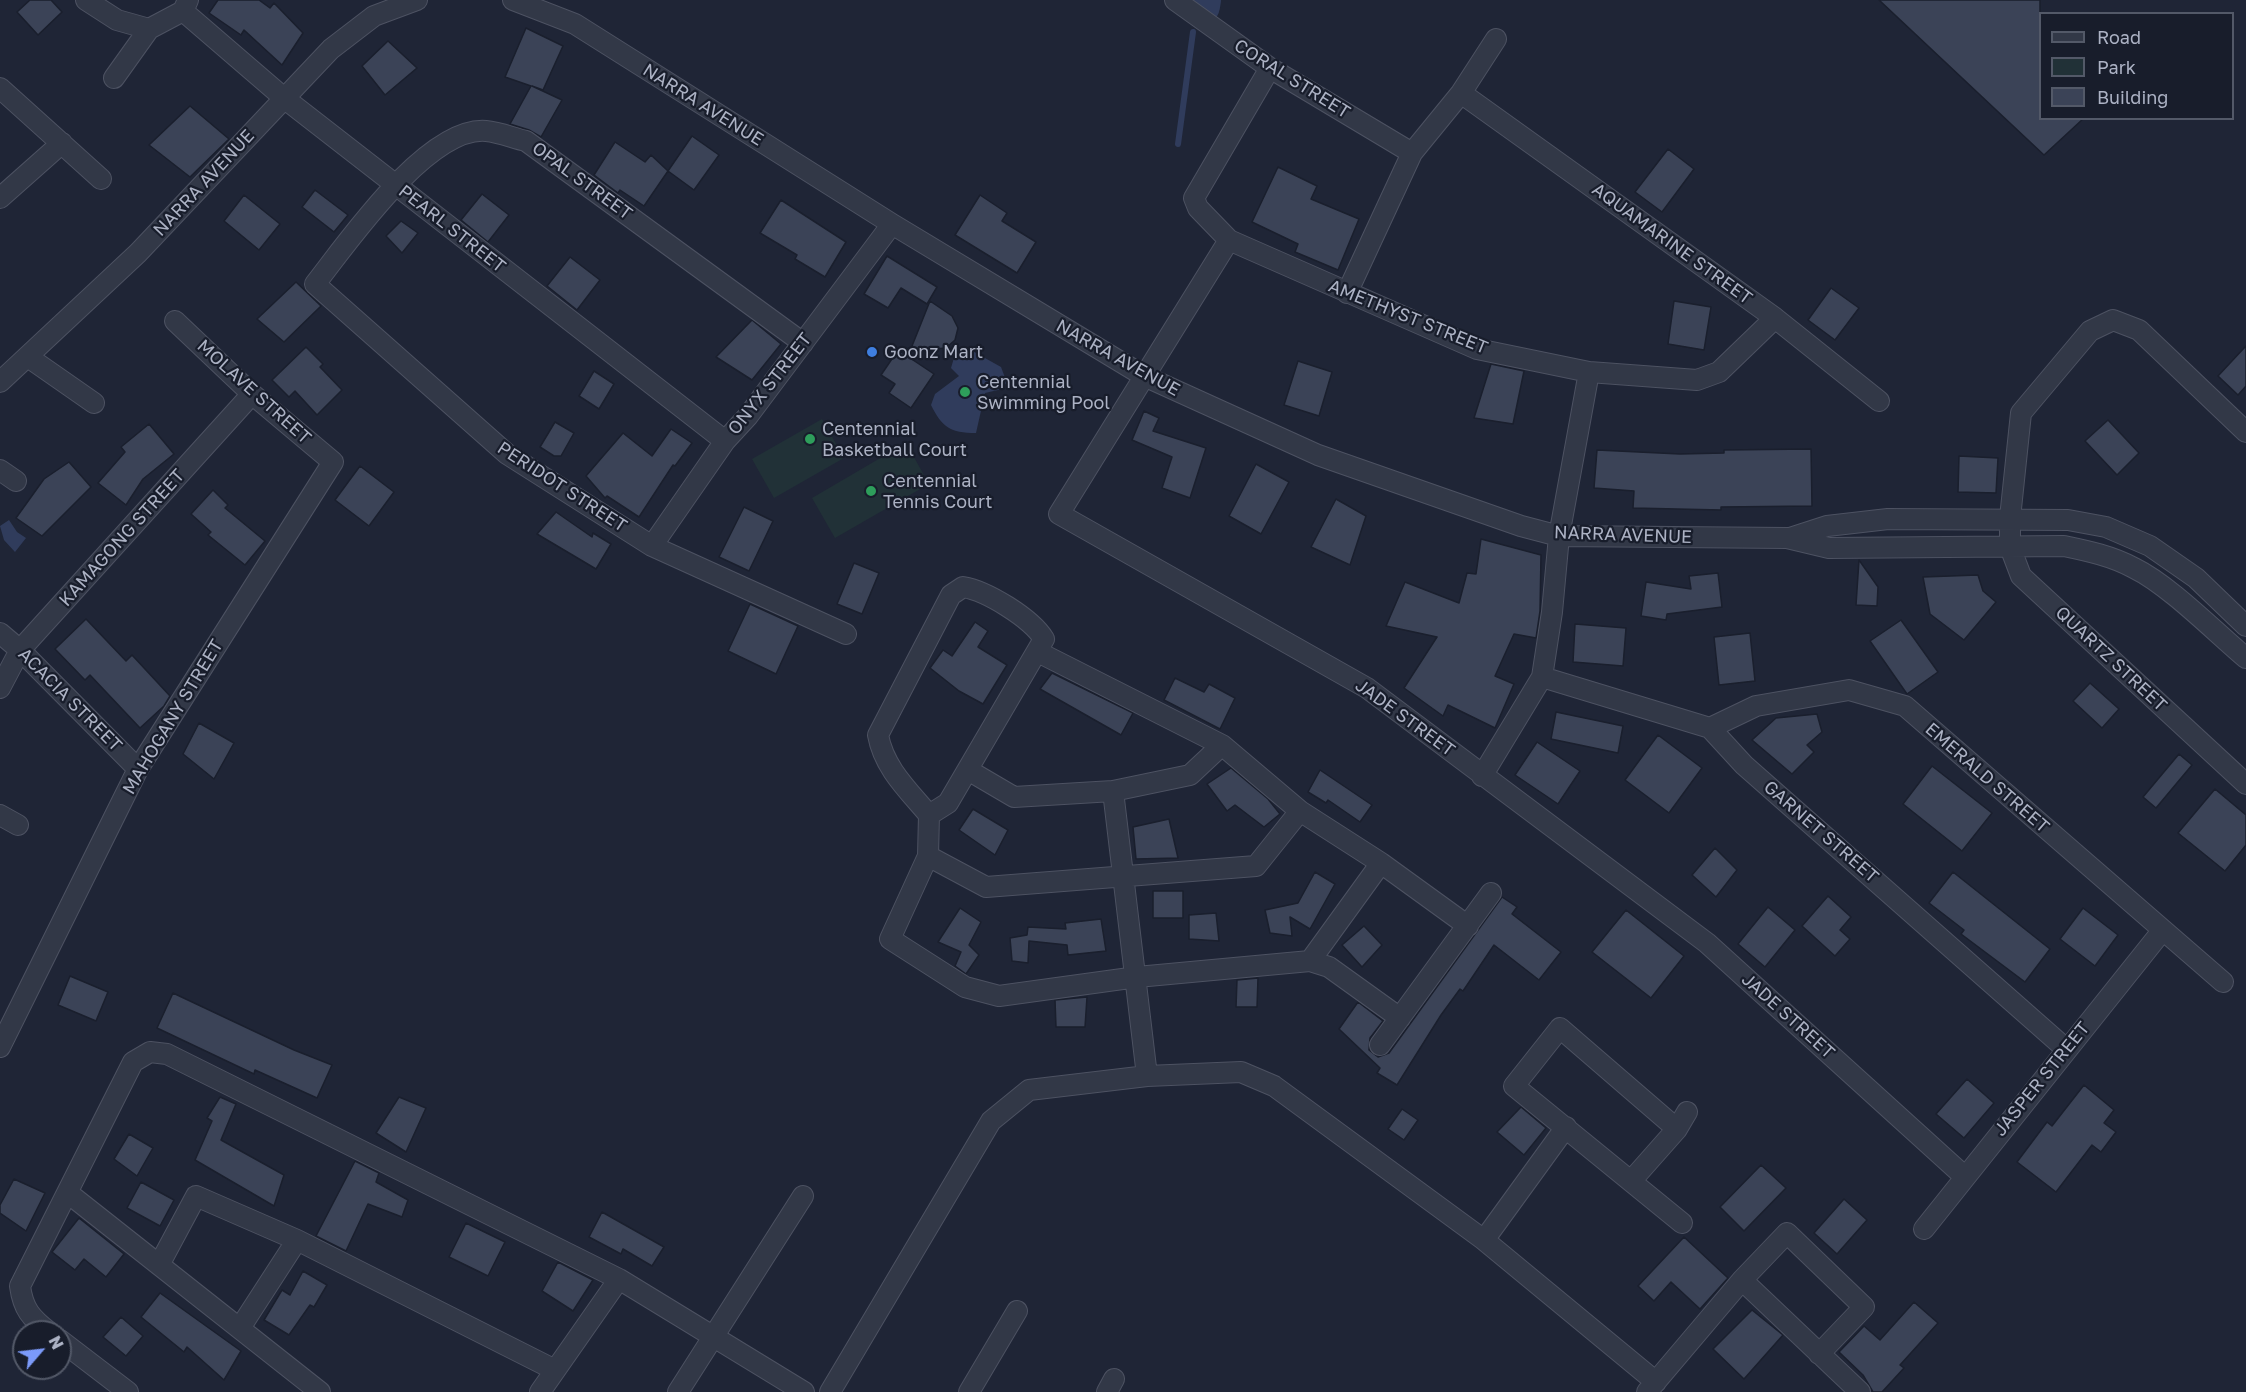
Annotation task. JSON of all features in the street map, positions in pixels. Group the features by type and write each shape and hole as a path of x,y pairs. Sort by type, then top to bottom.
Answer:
{"street":[{"path":"86,0 117,20 149,29"},
{"name":"NARRA AVENUE","path":"0,382 138,253 331,50 374,16 417,0"},
{"name":"NARRA AVENUE","path":"513,0 575,24 892,224 1144,376 1318,455 1521,526 1559,536 1787,538 1829,548 2064,546 2098,553 2135,568 2156,582 2246,658"},
{"name":"CORAL STREET","path":"1175,0 1270,68 1412,153"},
{"path":"114,78 149,29 185,6"},
{"name":"PEARL STREET","path":"185,6 284,98 725,441"},
{"path":"1347,293 1412,153 1461,93 1496,39"},
{"name":"AMETHYST STREET","path":"1270,68 1194,198 1198,208 1229,240 1477,349 1589,372 1697,380 1719,372 1775,318"},
{"path":"0,88 101,179"},
{"name":"AQUAMARINE STREET","path":"1461,93 1775,318 1879,401"},
{"name":"OPAL STREET","path":"315,284 395,185 428,154 460,135 484,130 526,141 803,343"},
{"path":"0,198 62,144"},
{"name":"ONYX STREET","path":"652,546 725,441 748,416 892,224"},
{"name":"JADE STREET","path":"1229,240 1059,514 1367,688 1707,943 1964,1176"},
{"name":"PERIDOT STREET","path":"315,284 507,454 652,546 846,634"},
{"name":"QUARTZ STREET","path":"2246,432 2139,330 2113,320 2090,331 2021,413 2010,518 2010,546 2021,576 2246,784"},
{"name":"MOLAVE STREET","path":"175,321 252,394 333,462"},
{"path":"28,357 94,403"},
{"path":"1482,776 1542,678 1552,612 1559,536 1589,372"},
{"name":"KAMAGONG STREET","path":"0,688 20,650 252,394"},
{"name":"MAHOGANY STREET","path":"0,1047 138,769 333,462"},
{"name":"NARRA AVENUE","path":"1787,538 1827,526 1888,519 2068,519 2106,527 2150,546 2196,578 2246,626"},
{"path":"929,815 948,803 1044,639 1036,627 978,590 963,587 951,595 878,735 881,752 891,769 929,815 928,856 890,939 965,987 999,996 1137,977 1310,961 1329,967 1400,1018"},
{"name":"ACACIA STREET","path":"0,633 20,650 138,769"},
{"path":"1038,652 1222,745 1300,811 1381,863 1468,926"},
{"path":"1542,678 1710,728"},
{"name":"EMERALD STREET","path":"1710,728 1756,706 1849,690 1905,706 2223,982"},
{"name":"GARNET STREET","path":"1710,728 1744,765 2066,1050"},
{"path":"968,770 1014,797 1113,791 1190,775 1222,745"},
{"path":"1113,791 1147,1076"},
{"path":"928,856 986,887 1256,866 1300,811"},
{"path":"0,815 18,825"},
{"path":"1310,961 1381,863"},
{"path":"1380,1045 1491,893"},
{"name":"JASPER STREET","path":"1924,1229 1964,1176 2162,931"},
{"path":"1631,1181 1682,1120 1560,1028 1514,1086 1682,1223"},
{"path":"34,1320 22,1305 20,1286 133,1062 150,1052 167,1054 619,1279 804,1392"},
{"path":"830,1392 990,1121 1029,1090 1147,1076 1241,1072 1274,1086 1484,1240 1652,1387 1742,1280 1787,1233 1864,1307 1820,1354"},
{"path":"1484,1240 1566,1127"},
{"path":"68,1193 321,1392"},
{"path":"159,1265 196,1196 297,1240 555,1370"},
{"path":"678,1392 803,1197"},
{"path":"240,1328 297,1240"},
{"path":"540,1392 619,1279"},
{"path":"1742,1280 1860,1392"},
{"path":"969,1392 1017,1311"},
{"path":"72,1349 128,1392"}],"green space":[{"name":"Centennial Basketball Court","path":"822,419 844,458 774,498 752,459"},
{"name":"Centennial Tennis Court","path":"906,443 929,484 835,538 812,498"}],"water":[{"name":"Centennial Swimming Pool","path":"967,348 1001,367 1007,383 998,390 985,393 976,433 960,432 943,424 931,405 935,394 959,376 951,368 956,351"},
{"path":"9,520 17,532 26,538 15,552 4,540 0,526"}],"building":[{"path":"30,0 51,0 62,12 38,35 17,12"},
{"path":"218,0 259,0 270,8 274,3 303,33 282,65 244,30 241,35 209,13"},
{"path":"1879,0 2040,0 2039,120 2082,120 2044,155"},
{"path":"526,28 563,46 543,90 532,86 562,100 541,137 529,130 510,124 531,86 505,77"},
{"path":"388,41 417,68 385,95 362,66"},
{"path":"190,106 229,139 190,177 149,145"},
{"path":"692,136 719,155 694,190 668,171"},
{"path":"615,142 645,162 651,155 668,171 644,206 620,190 618,193 594,175"},
{"path":"1668,149 1694,169 1662,212 1635,192"},
{"path":"1278,167 1317,186 1311,199 1359,219 1338,270 1295,252 1298,244 1252,222"},
{"path":"315,190 348,215 334,232 302,207"},
{"path":"482,194 509,215 488,242 461,220"},
{"path":"244,195 280,224 259,250 224,221"},
{"path":"980,195 1007,213 1002,221 1036,242 1017,273 955,235"},
{"path":"781,200 846,242 825,277 795,259 797,255 760,233"},
{"path":"401,221 418,233 402,253 386,236"},
{"path":"887,256 937,287 927,304 901,288 888,308 864,294"},
{"path":"570,257 600,280 577,310 547,286"},
{"path":"296,282 321,306 284,342 257,319"},
{"path":"1831,288 1859,308 1835,340 1808,320"},
{"path":"930,301 952,316 958,328 955,340 946,348 910,351"},
{"path":"1674,301 1711,307 1704,350 1668,344"},
{"path":"752,320 781,344 752,380 716,357"},
{"path":"2246,346 2246,386 2238,395 2218,376"},
{"path":"306,347 323,364 320,367 342,390 317,415 295,391 289,397 272,380"},
{"path":"898,350 934,374 911,408 889,393 895,384 881,375"},
{"path":"1298,361 1332,372 1319,416 1284,405"},
{"path":"1491,364 1524,371 1513,424 1474,418"},
{"path":"594,371 614,384 599,409 579,396"},
{"path":"1144,411 1159,418 1153,431 1206,448 1190,498 1162,488 1172,457 1132,440"},
{"path":"2108,420 2139,453 2117,475 2085,441"},
{"path":"555,422 574,433 561,456 554,456 540,447"},
{"path":"149,424 174,454 143,479 126,505 98,483 125,452 121,447"},
{"path":"671,429 692,443 675,466 673,465 639,517 607,496 605,498 586,476 623,433 652,456"},
{"path":"1811,449 1812,506 1721,507 1721,510 1633,508 1634,491 1594,488 1597,450 1680,454 1724,453 1724,450"},
{"path":"1959,456 1998,458 1996,493 1958,492"},
{"path":"69,462 91,487 42,536 16,518 44,479"},
{"path":"1256,464 1289,482 1261,534 1229,516"},
{"path":"360,466 394,492 369,526 335,500"},
{"path":"213,490 228,505 225,508 265,541 245,565 208,535 211,532 191,514"},
{"path":"1336,499 1366,516 1350,565 1311,547"},
{"path":"744,507 773,521 749,571 719,557"},
{"path":"556,512 592,537 593,533 611,544 596,569 537,534"},
{"path":"1481,539 1541,555 1540,611 1536,638 1514,634 1495,676 1514,684 1495,728 1448,705 1443,716 1404,688 1437,637 1386,626 1405,582 1459,603 1467,573 1476,574"},
{"path":"1859,560 1878,587 1877,606 1856,605"},
{"path":"854,563 879,573 862,614 837,604"},
{"path":"1718,573 1722,607 1667,614 1666,620 1641,616 1646,582 1691,589 1689,576"},
{"path":"1978,575 1983,591 1996,602 1964,640 1930,614 1923,577"},
{"path":"750,604 798,626 776,674 728,651"},
{"path":"86,619 126,661 132,655 170,696 164,706 140,728 90,675 85,680 55,649"},
{"path":"1901,620 1938,672 1907,694 1870,641"},
{"path":"975,622 988,631 978,647 1007,665 983,704 959,691 930,668 943,650 952,656"},
{"path":"1575,624 1626,628 1623,666 1573,662"},
{"path":"1750,633 1755,681 1719,685 1714,637"},
{"path":"1052,673 1133,713 1121,735 1040,689"},
{"path":"1175,678 1204,692 1209,684 1235,698 1220,729 1164,700"},
{"path":"2090,683 2119,709 2102,728 2073,701"},
{"path":"1556,712 1623,726 1618,753 1551,739"},
{"path":"1817,714 1822,732 1807,745 1814,752 1792,774 1752,740 1776,718"},
{"path":"199,723 234,743 214,779 183,754"},
{"path":"1658,735 1702,768 1669,813 1625,780"},
{"path":"1537,742 1580,771 1558,804 1515,775"},
{"path":"2179,754 2192,765 2156,808 2143,797"},
{"path":"1932,766 1992,813 1962,851 1903,804"},
{"path":"1231,768 1268,799 1280,814 1264,827 1235,805 1227,811 1207,784"},
{"path":"1320,770 1372,805 1360,822 1328,800 1326,803 1308,792"},
{"path":"2215,789 2246,815 2246,845 2225,871 2178,833"},
{"path":"973,809 1008,830 995,855 959,830"},
{"path":"1169,819 1178,858 1136,859 1133,827"},
{"path":"1715,848 1737,870 1716,897 1692,875"},
{"path":"1315,872 1335,884 1310,929 1290,917 1292,936 1270,933 1265,910 1298,903"},
{"path":"1953,872 2050,949 2025,982 1961,934 1964,930 1929,903"},
{"path":"1153,891 1183,891 1183,918 1153,918"},
{"path":"1828,896 1851,917 1840,930 1850,939 1835,956 1802,926"},
{"path":"1502,897 1517,907 1512,914 1561,952 1539,980 1494,945 1463,991 1460,989 1441,1015 1397,1085 1377,1073 1380,1068 1339,1029 1358,1002 1383,1021 1370,1038 1369,1050 1378,1057 1389,1053"},
{"path":"1768,907 1795,930 1765,967 1738,944"},
{"path":"960,908 981,922 969,945 979,955 966,974 955,966 961,952 938,942"},
{"path":"2083,908 2118,935 2095,966 2060,939"},
{"path":"1626,910 1684,956 1651,998 1592,952"},
{"path":"1216,913 1219,941 1189,939 1189,915"},
{"path":"1101,919 1106,951 1068,955 1067,945 1029,941 1028,963 1012,961 1010,938 1027,935 1028,927 1066,929 1065,923"},
{"path":"1364,926 1382,945 1362,967 1342,945"},
{"path":"70,976 108,992 96,1021 58,1005"},
{"path":"1258,978 1257,1007 1236,1007 1237,980"},
{"path":"173,993 294,1050 332,1065 317,1098 255,1070 254,1074 157,1028"},
{"path":"1087,997 1085,1027 1056,1027 1055,1000"},
{"path":"1967,1079 1994,1103 1964,1138 1936,1114"},
{"path":"2084,1085 2114,1110 2104,1123 2116,1132 2101,1152 2092,1145 2056,1192 2017,1162 2047,1122 2052,1126"},
{"path":"220,1097 236,1104 221,1140 284,1175 274,1206 195,1160 212,1121 207,1118"},
{"path":"399,1097 426,1108 406,1152 376,1133"},
{"path":"1521,1107 1546,1128 1524,1155 1497,1132"},
{"path":"1402,1109 1418,1120 1404,1140 1388,1129"},
{"path":"129,1134 153,1148 137,1176 114,1159"},
{"path":"355,1161 379,1173 376,1182 408,1200 402,1217 368,1204 346,1251 316,1236"},
{"path":"1761,1165 1786,1188 1744,1231 1720,1207"},
{"path":"14,1179 45,1193 26,1231 0,1213 0,1205"},
{"path":"141,1182 174,1200 160,1226 127,1208"},
{"path":"1844,1199 1867,1220 1837,1254 1814,1233"},
{"path":"602,1212 664,1247 652,1266 623,1249 621,1254 589,1237"},
{"path":"79,1218 124,1254 106,1277 84,1259 75,1270 52,1252"},
{"path":"466,1223 505,1242 488,1276 449,1257"},
{"path":"1684,1237 1728,1278 1700,1309 1671,1282 1654,1301 1638,1286"},
{"path":"558,1262 593,1280 573,1311 542,1291"},
{"path":"303,1271 327,1285 314,1307 310,1305 289,1335 264,1320 282,1290 290,1295"},
{"path":"160,1293 241,1351 224,1380 187,1347 184,1352 141,1317"},
{"path":"1914,1302 1938,1323 1900,1365 1904,1368 1882,1392 1873,1392 1863,1375 1839,1352 1864,1326 1880,1340"},
{"path":"1752,1310 1783,1335 1744,1379 1713,1349"},
{"path":"121,1317 143,1336 126,1356 103,1337"}],"waterway":[{"path":"1201,6 1202,0"},
{"path":"1178,144 1193,32"}],"place":[{"name":"Goonz Mart","path":"872,352"},
{"name":"Centennial Swimming Pool","path":"965,392"},
{"name":"Centennial Basketball Court","path":"810,439"},
{"name":"Centennial Tennis Court","path":"871,491"}]}
